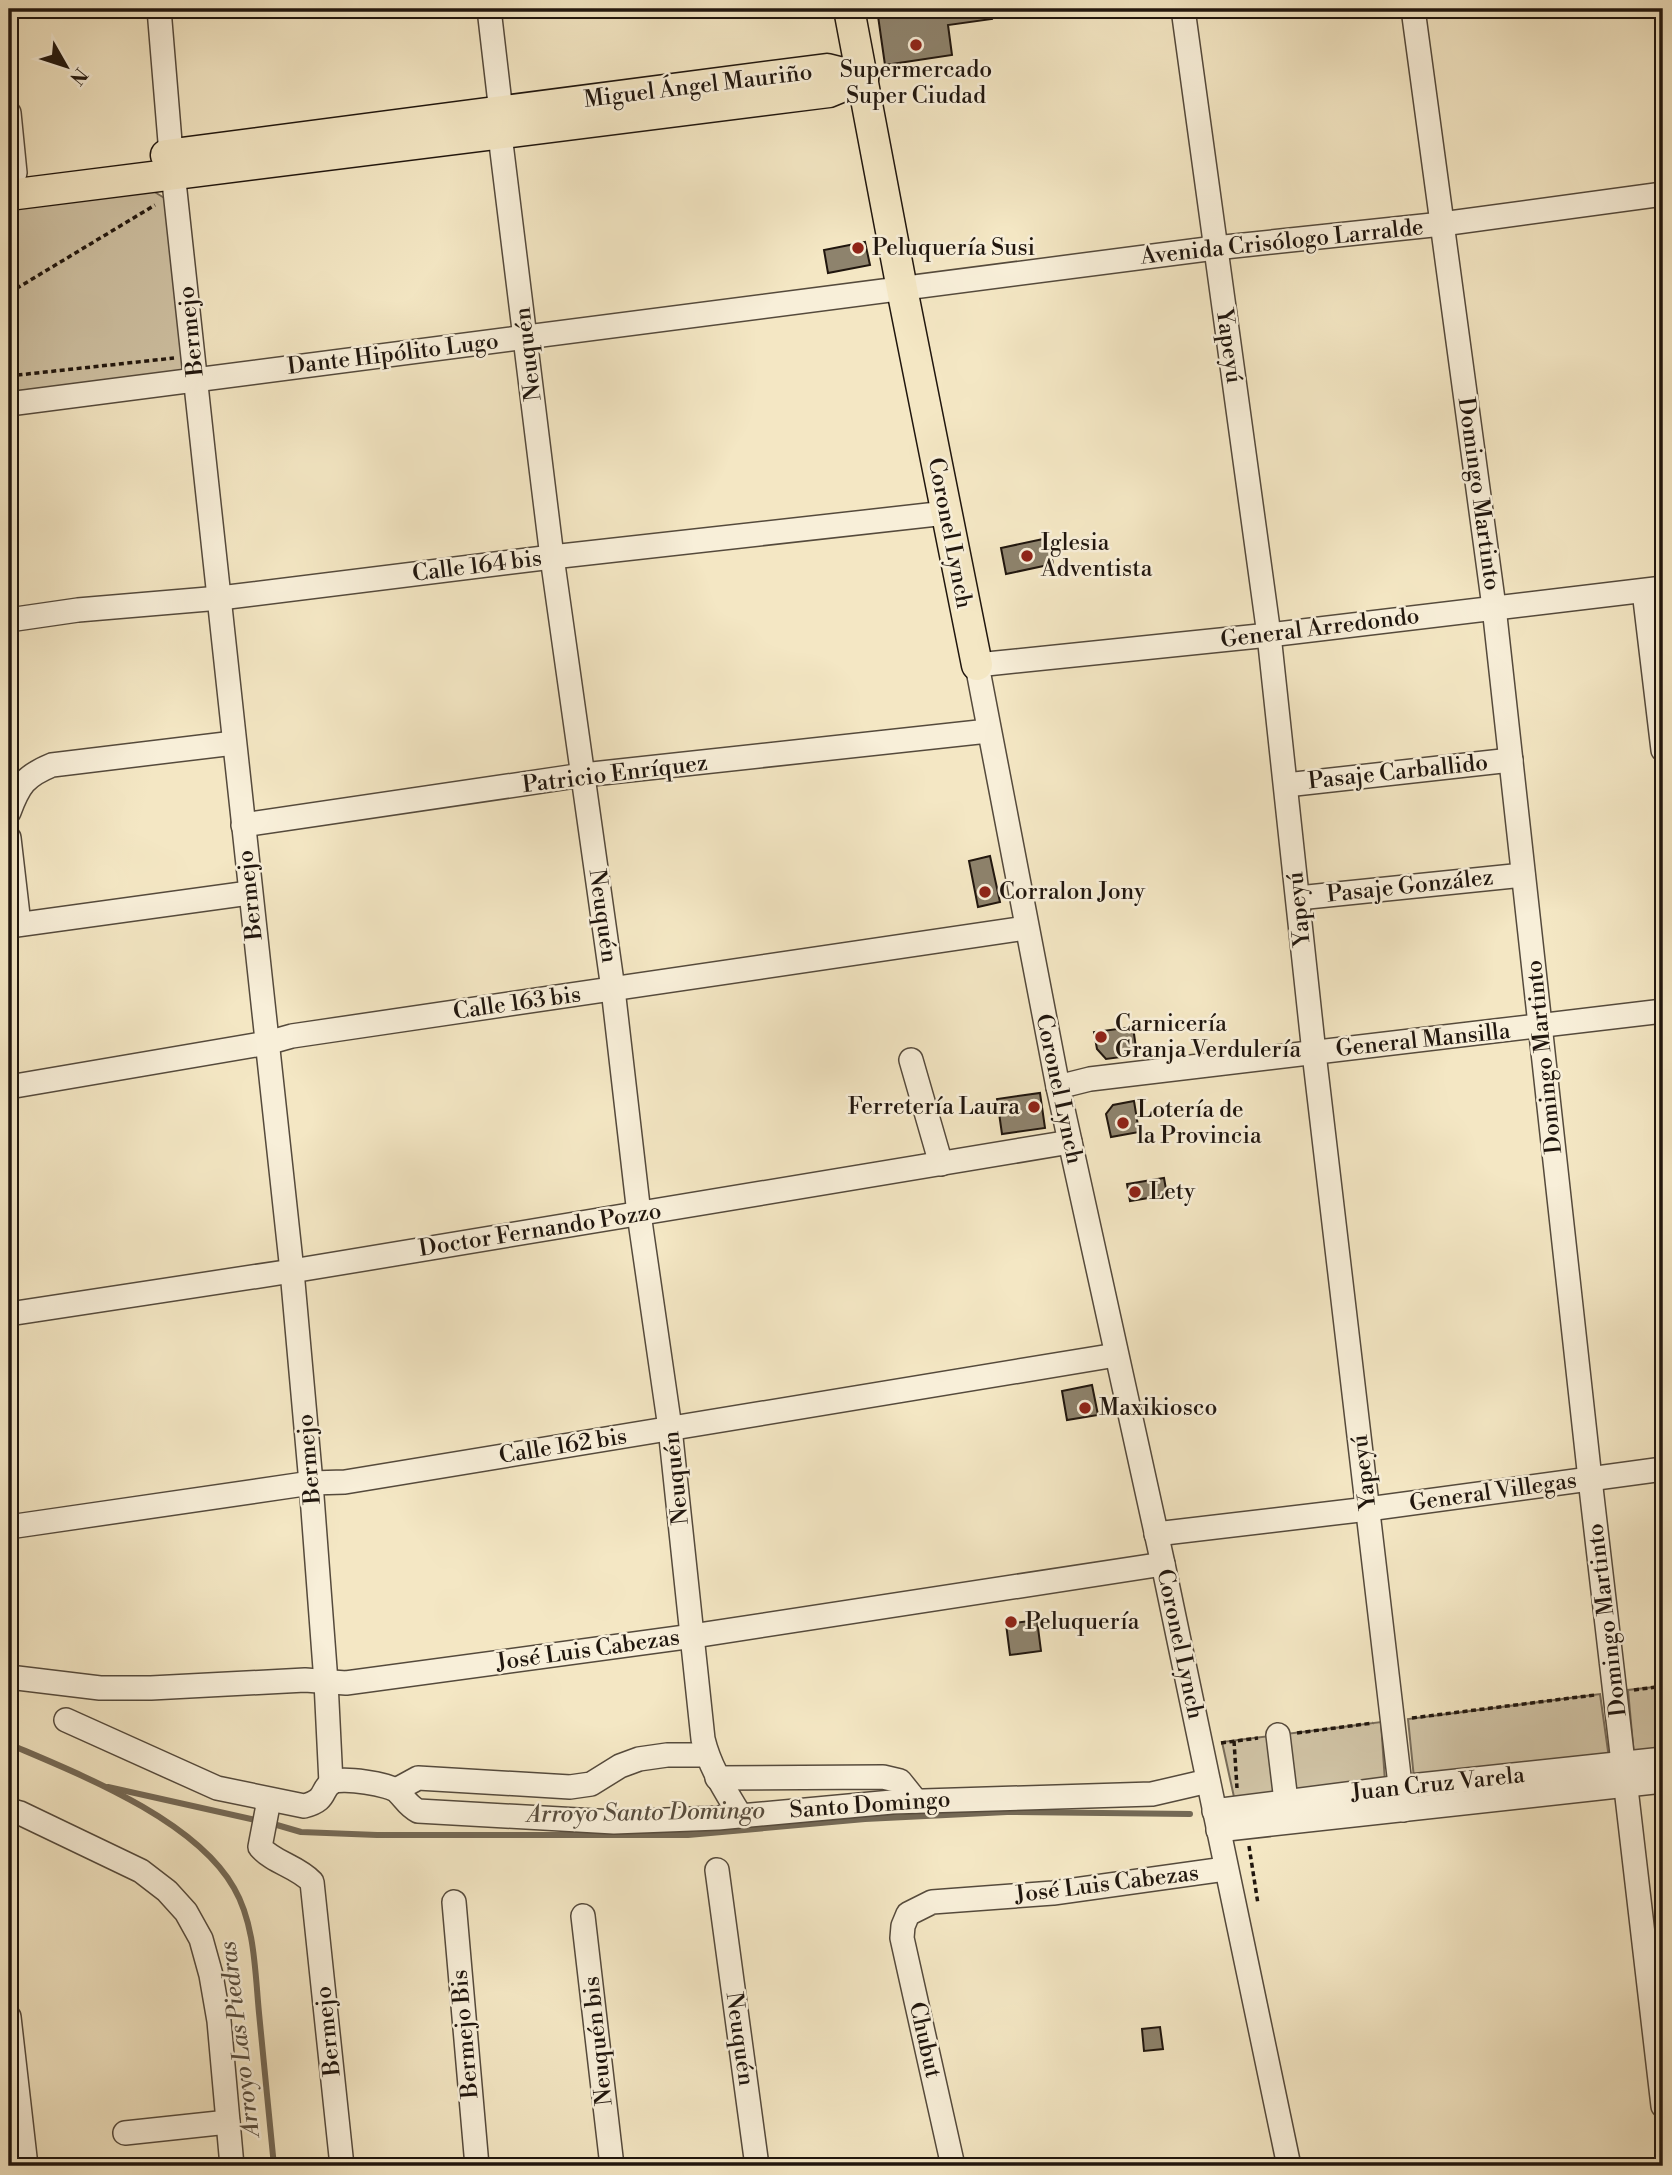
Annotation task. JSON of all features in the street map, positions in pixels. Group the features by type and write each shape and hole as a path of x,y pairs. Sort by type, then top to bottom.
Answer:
{"main road":[{"name":"Coronel Lynch","path":"849,9 976,665"},
{"name":"Miguel Ángel Mauriño","path":"11,181 173,164 501,123 827,69 863,78"}],"street":[{"name":"Bermejo","path":"159,9 173,164 185,368 220,598 249,893 292,1272 311,1483 331,1783"},
{"name":"Neuquén","path":"489,9 552,557 613,989 639,1214 670,1428 703,1739 717,1778 740,1815"},
{"name":"Yapeyú","path":"1183,9 1269,635 1314,1053 1402,1799"},
{"name":"Domingo Martinto","path":"1413,9 1494,607 1590,1479 1663,2106"},
{"path":"9,113 11,181"},
{"name":"Avenida Crisólogo Larralde","path":"902,289 1215,248 1442,224 1663,194"},
{"name":"Dante Hipólito Lugo","path":"9,404 185,368 526,337 902,289"},
{"name":"Calle 164 bis","path":"9,620 78,610 220,598 552,557 946,513"},
{"path":"1654,589 1663,750"},
{"name":"General Arredondo","path":"976,665 1269,635 1654,589"},
{"name":"Coronel Lynch","path":"976,665 1058,1087 1163,1564 1289,2166"},
{"name":"Patricio Enríquez","path":"243,825 583,775 988,730"},
{"path":"9,812 21,784 32,773 52,765 234,743"},
{"name":"Pasaje Carballido","path":"1286,785 1511,760"},
{"path":"9,838 14,925 249,893"},
{"name":"Pasaje González","path":"1297,898 1523,875"},
{"name":"Calle 163 bis","path":"9,1087 267,1043 292,1036 1026,928"},
{"name":"General Mansilla","path":"1058,1087 1090,1079 1663,1011"},
{"path":"911,1060 941,1164"},
{"name":"Doctor Fernando Pozzo","path":"9,1314 292,1272 1070,1142"},
{"name":"Calle 162 bis","path":"9,1528 311,1483 345,1482 1116,1355"},
{"name":"General Villegas","path":"1156,1534 1368,1509 1663,1469"},
{"name":"José Luis Cabezas","path":"9,1677 113,1688 305,1680 346,1683 693,1636 1163,1564"},
{"path":"66,1720 217,1788 268,1804 304,1806 316,1803 331,1783"},
{"path":"1278,1735 1286,1801"},
{"path":"396,1790 418,1779 570,1787 591,1784 620,1766 639,1759 667,1755 707,1755"},
{"name":"Juan Cruz Varela","path":"1216,1821 1286,1801 1402,1799 1625,1774 1663,1759"},
{"path":"1625,1774 1663,1781"},
{"path":"717,1778 883,1777 900,1781 916,1801"},
{"name":"Santo Domingo","path":"331,1783 340,1780 388,1785 396,1790 404,1802 418,1811 614,1822 916,1801 1152,1794 1208,1781"},
{"path":"1216,1821 1402,1799"},
{"name":"Bermejo","path":"268,1804 260,1847 267,1855 305,1875 312,1882 342,2166"},
{"path":"9,1810 141,1871 167,1891 186,1912 201,1940 211,1975 219,2021 232,2166"},
{"name":"José Luis Cabezas","path":"908,1914 932,1902 1053,1893 1225,1869"},
{"name":"Neuquén","path":"717,1870 757,2166"},
{"name":"Bermejo Bis","path":"454,1902 477,2166"},
{"name":"Chubut","path":"908,1914 902,1938 953,2166"},
{"name":"Neuquén bis","path":"583,1916 612,2166"},
{"path":"9,2017 26,2166"},
{"path":"125,2133 228,2122"}],"path":[{"path":"9,293 156,201 162,207"},
{"path":"9,376 185,368"},
{"path":"1201,1745 1663,1686"}],"shaded area":[{"path":"153,191 166,199 185,369 179,373 9,392 9,207"},
{"path":"1663,1686 1663,1751 1634,1755 1628,1690"},
{"path":"1600,1694 1609,1758 1414,1778 1408,1719"},
{"path":"1381,1722 1385,1782 1234,1797 1222,1742"}],"building":[{"path":"877,9 991,9 992,19 948,25 952,55 885,65"},
{"path":"865,242 870,265 828,273 824,250"},
{"name":"Iglesia Adventista","path":"1048,538 1053,564 1006,574 1001,548"},
{"path":"990,856 1000,902 978,907 969,861"},
{"path":"1133,1027 1137,1055 1106,1059 1097,1049 1094,1032"},
{"path":"1040,1093 1045,1128 1002,1134 997,1099"},
{"name":"Lotería de la Provincia","path":"1134,1101 1139,1132 1111,1137 1106,1114 1113,1105"},
{"path":"1164,1178 1167,1195 1130,1201 1127,1184"},
{"path":"1092,1385 1098,1415 1067,1420 1062,1391"},
{"path":"1037,1620 1041,1651 1010,1655 1006,1624"},
{"path":"1160,2027 1163,2049 1144,2051 1142,2029"}],"waterway":[{"name":"Arroyo Las Piedras","path":"9,1744 101,1785 164,1820 216,1863 234,1888 246,1917 253,1949 274,2166"},
{"name":"Arroyo Santo Domingo","path":"108,1787 260,1821"},
{"name":"Arroyo Santo Domingo","path":"270,1823 301,1832 377,1835 688,1835 865,1819 1007,1812 1190,1814"}],"place":[{"name":"Supermercado Super Ciudad","path":"916,45"},
{"name":"Peluquería Susi","path":"858,248"},
{"name":"Iglesia Adventista","path":"1027,556"},
{"name":"Corralon Jony","path":"985,892"},
{"name":"Carnicería Granja Verdulería","path":"1101,1037"},
{"name":"Ferretería Laura","path":"1034,1107"},
{"name":"Lotería de la Provincia","path":"1123,1123"},
{"name":"Lety","path":"1135,1192"},
{"name":"Maxikiosco","path":"1085,1408"},
{"name":"Peluquería","path":"1011,1622"}]}
